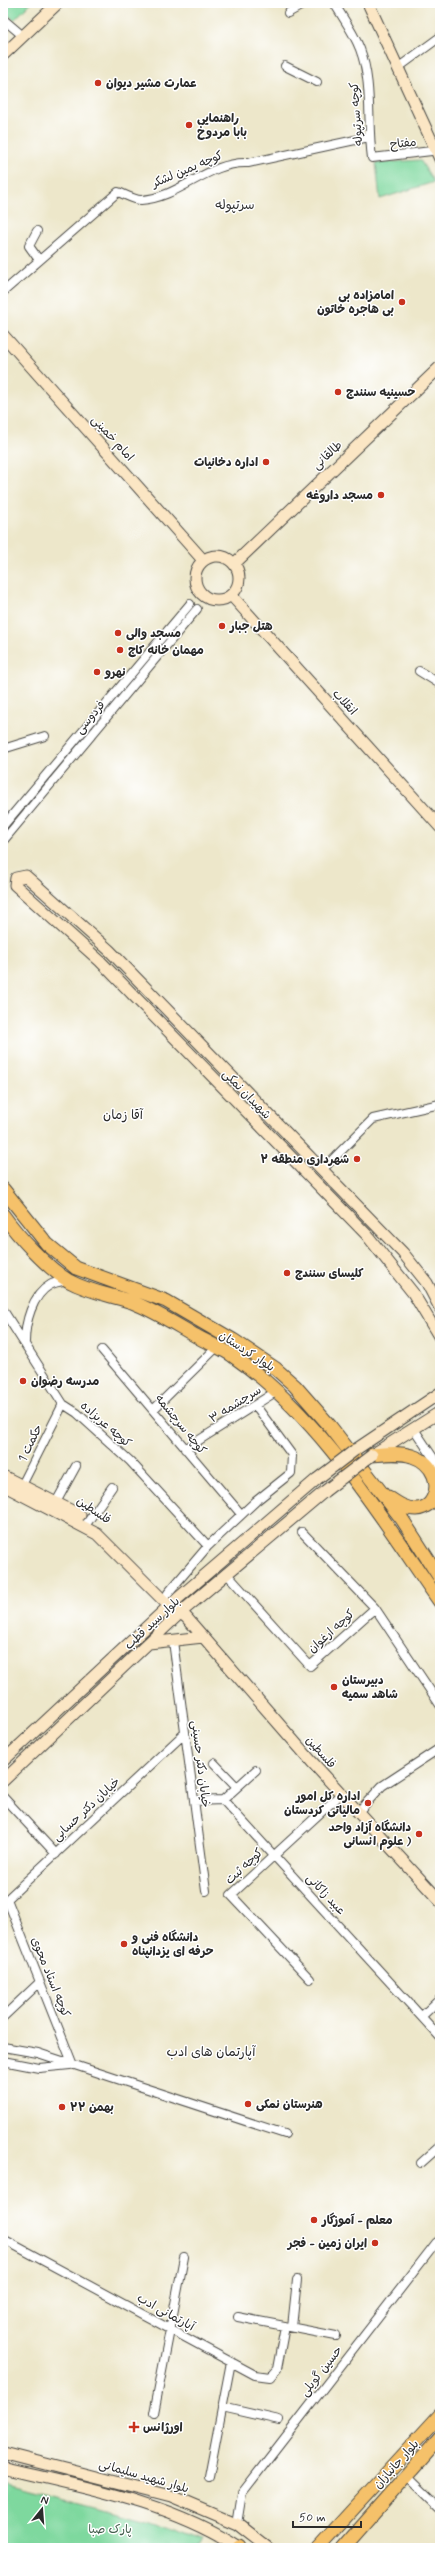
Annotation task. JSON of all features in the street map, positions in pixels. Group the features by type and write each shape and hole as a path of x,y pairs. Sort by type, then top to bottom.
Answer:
{"main road":[{"path":"3,55 58,3"},
{"path":"368,3 439,153"},
{"name":"امام خمینی","path":"3,335 203,560"},
{"name":"طالقانی","path":"234,564 440,367"},
{"path":"216,556 223,556 234,564 239,576 233,592 213,600 198,590 195,584 195,572 203,560 216,556"},
{"name":"انقلاب","path":"233,592 440,816"},
{"name":"انقلاب","path":"233,592 440,827"},
{"name":"شهیدان نمکی","path":"440,1308 427,1284 403,1253 109,950 26,876 16,878 15,885 100,961 366,1234 399,1274 428,1316 440,1338"},
{"path":"100,961 109,950"},
{"path":"314,1181 323,1169"},
{"name":"بلوار کردستان","path":"3,1189 47,1244 76,1268 166,1301 233,1340 270,1364 295,1386 355,1456 440,1578"},
{"name":"بلوار کردستان","path":"3,1215 43,1259 68,1280 84,1288 148,1308 217,1347 253,1370 277,1391 304,1418 344,1468 389,1528 440,1602"},
{"path":"344,1468 355,1456 440,1393"},
{"path":"372,1455 440,1412"},
{"path":"372,1455 398,1453 413,1456 432,1468 437,1477 438,1488 435,1498 427,1505 417,1509 403,1506 381,1493"},
{"name":"بلوار سید قطب","path":"3,1782 149,1642 226,1573 325,1491 372,1455"},
{"name":"بلوار سید قطب","path":"4,1758 171,1600 317,1479 355,1456"},
{"name":"فلسطین","path":"3,1476 20,1489"},
{"name":"فلسطین","path":"3,1485 20,1489 87,1523 97,1534 171,1600 341,1794 440,1901"},
{"path":"149,1642 173,1641 203,1637"},
{"name":"بلوار جانبازان","path":"318,2548 440,2415"},
{"name":"بلوار جانبازان","path":"343,2548 406,2474 440,2438"},
{"name":"بلوار شهید سلیمانی","path":"3,2453 171,2496 237,2524 268,2548"},
{"path":"3,2468 164,2510 217,2532 239,2548"}],"street":[{"path":"288,13 306,3"},
{"name":"کوچه سرتپوله","path":"334,3 360,49 368,88 369,137 372,158"},
{"path":"3,19 23,36"},
{"path":"398,67 440,37"},
{"path":"285,66 317,82"},
{"name":"کوچه یمین لشکر","path":"3,292 118,192 140,200 166,194 205,173 235,162 248,163 369,137"},
{"name":"مفتاح","path":"372,158 439,153"},
{"path":"37,231 29,246 39,260"},
{"name":"فردوسی","path":"3,826 190,604"},
{"name":"فردوسی","path":"3,841 197,609"},
{"path":"420,671 440,684"},
{"path":"3,749 45,736"},
{"path":"323,1169 373,1119 440,1104"},
{"path":"25,1343 25,1324 37,1299 50,1285 68,1280"},
{"name":"کوچه عربزاده","path":"3,1310 63,1404 77,1413 130,1461 208,1546"},
{"path":"153,1410 217,1347"},
{"name":"کوچه سرچشمه","path":"102,1350 241,1514"},
{"name":"سرچشمه ۳","path":"185,1449 256,1406 277,1391"},
{"name":"حکمت 1","path":"20,1489 63,1404"},
{"path":"171,1600 208,1546 241,1514 291,1472 292,1455 256,1406"},
{"path":"414,1429 440,1468"},
{"path":"54,1505 76,1466"},
{"path":"87,1523 112,1487"},
{"path":"302,1532 375,1608 440,1705"},
{"name":"کوچه ارغوان","path":"226,1573 310,1666 375,1608"},
{"name":"خیابان دکتر حسینی","path":"173,1641 206,1891"},
{"name":"خیابان دکتر حسابی","path":"5,1901 185,1733"},
{"path":"358,1812 382,1786 440,1748"},
{"path":"214,1763 237,1787"},
{"path":"194,1801 223,1800 256,1770"},
{"name":"کوچه ثبت","path":"310,1979 231,1895 341,1794"},
{"path":"3,1797 56,1854"},
{"name":"عبید زاکانی","path":"223,1800 422,2016 440,2038"},
{"name":"کوچه استاد محوی","path":"5,1901 40,1982 73,2065"},
{"path":"3,2017 40,1982"},
{"path":"422,2016 440,1999"},
{"path":"3,2048 38,2053 285,2134"},
{"path":"3,2062 38,2068 73,2065"},
{"path":"421,2163 440,2146"},
{"name":"آپارتمانی ادب","path":"3,2239 256,2375 270,2377 277,2369 288,2326"},
{"name":"حسین گویلی","path":"237,2524 242,2493 436,2243 440,2240"},
{"path":"154,2413 184,2257"},
{"path":"288,2326 297,2280"},
{"path":"238,2317 336,2336"},
{"path":"209,2476 231,2362"},
{"path":"222,2407 279,2420"},
{"path":"406,2474 440,2507"}],"green space":[{"path":"3,3 31,3 14,20 3,10"},
{"path":"420,160 434,182 380,199 376,163"},
{"name":"پارک صبا","path":"3,2484 150,2523 203,2542 199,2548 3,2548"}],"place":[{"name":"عمارت مشیر دیوان","path":"98,83"},
{"name":"راهنمایی بابا مردوخ","path":"189,125"},
{"name":"امامزاده بی بی هاجره خاتون","path":"402,302"},
{"name":"حسینیه سنندج","path":"338,392"},
{"name":"اداره دخانیات","path":"266,462"},
{"name":"مسجد داروغه","path":"381,495"},
{"name":"هتل جبار","path":"222,626"},
{"name":"مسجد والی","path":"118,633"},
{"name":"مهمان خانه کاج","path":"120,650"},
{"name":"نهرو","path":"97,672"},
{"name":"شهرداری منطقه ۲","path":"357,1159"},
{"name":"کلیسای سنندج","path":"287,1273"},
{"name":"مدرسه رضوان","path":"23,1381"},
{"name":"دبیرستان شاهد سمیه","path":"334,1687"},
{"name":"اداره کل امور مالیاتی کردستان","path":"368,1803"},
{"name":"دانشگاه آزاد واحد علوم انسانی )","path":"419,1834"},
{"name":"دانشگاه فنی و حرفه ای یزدانپناه","path":"124,1944"},
{"name":"هنرستان نمکی","path":"248,2104"},
{"name":"۲۲ بهمن","path":"62,2107"},
{"name":"معلم - آموزگار","path":"314,2220"},
{"name":"ایران زمین - فجر","path":"375,2243"},
{"name":"اورژانس","path":"134,2427"}],"district":[{"name":"سرتپوله","path":"235,204"},
{"name":"آقا زمان","path":"123,1114"},
{"name":"آپارتمان های ادب","path":"211,2051"}]}
